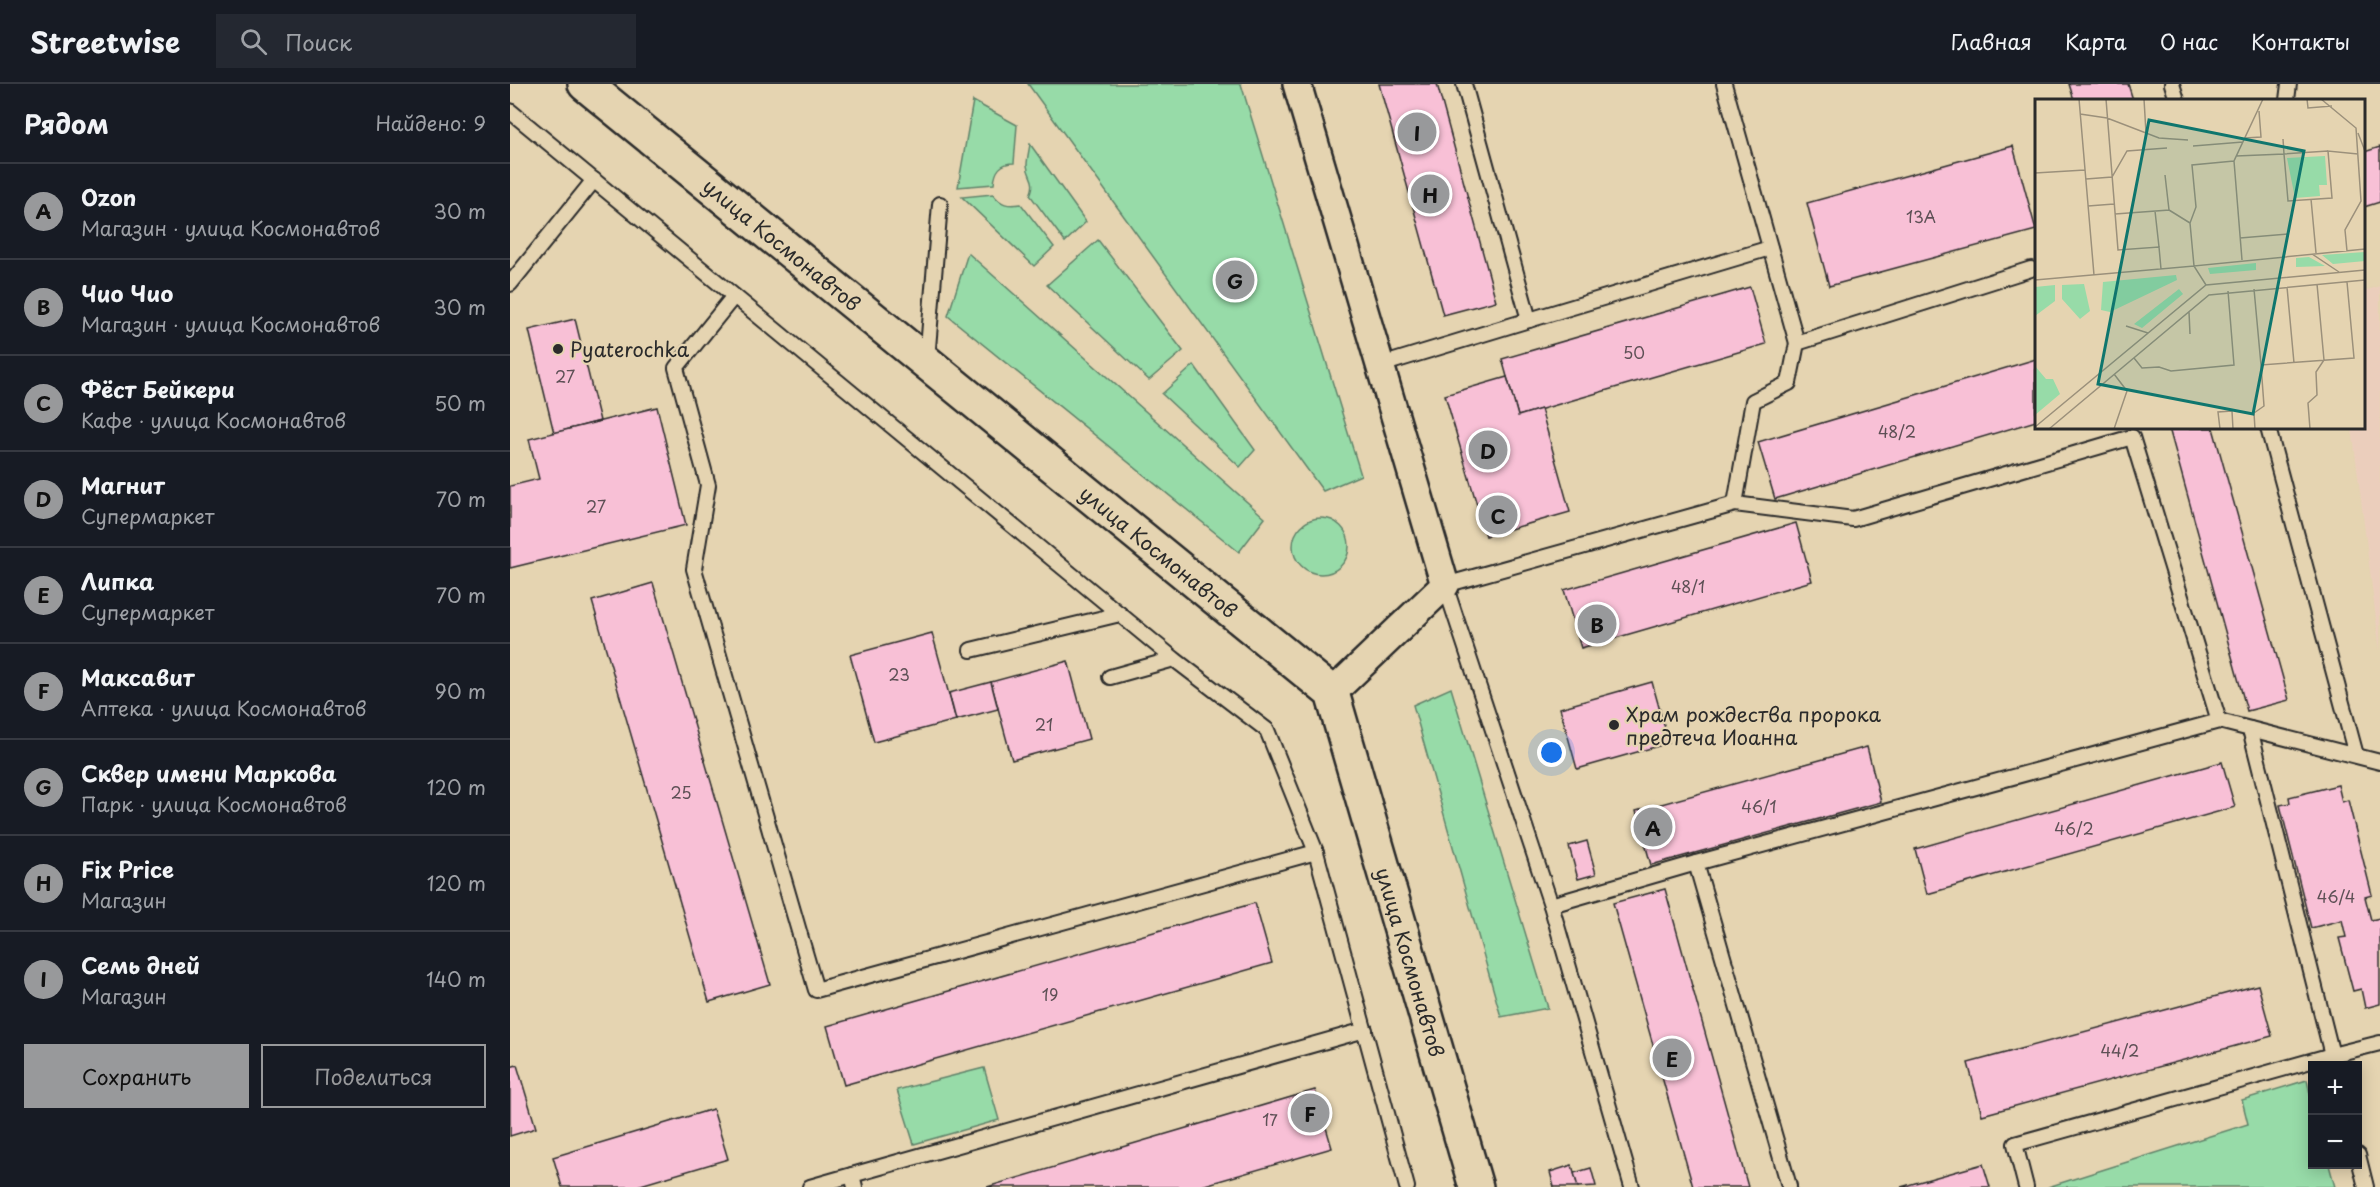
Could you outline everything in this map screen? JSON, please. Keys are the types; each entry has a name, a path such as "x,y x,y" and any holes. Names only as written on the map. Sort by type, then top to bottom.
{"main road":[{"name":"улица Космонавтов","path":"585,84 1332,693 1476,1187"}],"street":[{"path":"1297,84 1445,585 1332,693"}],"lane":[{"path":"1464,84 1529,320"},
{"path":"1724,84 1797,343 1789,383 1753,401 1735,504"},
{"path":"2172,84 2177,99"},
{"path":"2287,99 2289,84"},
{"path":"510,111 1174,659 1267,730 1316,852 1407,1187"},
{"path":"510,284 594,180"},
{"path":"927,362 940,204"},
{"path":"1381,365 1770,248"},
{"path":"1797,343 2031,269"},
{"path":"734,296 676,368 708,485 694,569 816,990 1316,852"},
{"path":"2268,429 2356,756"},
{"path":"1632,1187 1551,905 1445,585 1735,504 1853,519 2132,437 2219,721"},
{"path":"970,650 1120,614"},
{"path":"1110,677 1174,659"},
{"path":"1551,905 1696,863 2219,721 2380,762"},
{"path":"2250,729 2333,1060"},
{"path":"1696,863 1789,1186"},
{"path":"810,1187 854,1181 1365,1030"},
{"path":"2026,1187 2015,1144 2333,1060 2380,1043"},
{"path":"2362,1169 2366,1187"}],"shaded area":[{"path":"2380,286 2380,651 2352,429 2365,429 2365,291"}],"green space":[{"path":"1028,84 1241,84 1361,475 1323,491"},
{"path":"973,101 1017,125 1014,163 1005,164 999,169 994,184 958,187"},
{"path":"1030,144 1086,222 1065,242 1030,195 1032,182 1027,165"},
{"path":"993,194 1005,204 1021,204 1054,247 1034,266 962,197"},
{"path":"1098,240 1183,351 1149,380 1047,285"},
{"path":"968,253 1265,518 1239,552 948,316"},
{"path":"1194,365 1255,450 1240,467 1162,394"},
{"path":"1321,518 1336,523 1344,531 1349,546 1344,561 1336,569 1321,574 1306,569 1298,561 1293,546 1298,531 1306,523"},
{"path":"1451,688 1548,1008 1501,1017 1413,705"},
{"path":"984,1068 999,1120 914,1144 897,1090"},
{"path":"2307,1080 2308,1169 2330,1169 2335,1187 2048,1187 2248,1124 2242,1100"}],"building":[{"path":"1379,84 1437,84 1496,301 1443,315"},
{"path":"2069,84 2128,84 2133,99 2074,99"},
{"path":"2013,146 2035,230 1829,286 1807,203"},
{"path":"2380,147 2380,202 2365,207 2365,152"},
{"path":"1750,287 1766,344 1518,416 1502,359"},
{"path":"575,319 600,421 554,433 529,330"},
{"path":"2035,359 2035,421 1775,499 1758,442"},
{"path":"1507,377 1518,416 1541,409 1570,512 1486,536 1445,395"},
{"path":"657,407 686,525 510,568 510,486 539,479 529,439"},
{"path":"2169,429 2213,429 2289,700 2247,711"},
{"path":"1796,523 1812,581 1581,648 1564,590"},
{"path":"653,583 770,984 709,1002 592,601"},
{"path":"932,633 956,720 874,742 850,655"},
{"path":"1068,661 1089,739 1012,760 991,682"},
{"path":"991,682 998,709 956,720 949,693"},
{"name":"Храм рождества пророка предтеча Иоанна","path":"1652,682 1669,743 1577,769 1560,708"},
{"path":"1867,747 1881,802 1651,865 1636,811"},
{"path":"2222,762 2235,807 1927,894 1915,849"},
{"path":"2338,785 2342,802 2348,800 2372,895 2365,897 2371,920 2380,918 2380,1004 2365,1008 2361,989 2353,991 2339,938 2346,937 2342,920 2311,928 2280,805 2290,803 2289,797"},
{"path":"1587,841 1596,874 1578,879 1569,846"},
{"path":"1665,889 1748,1187 1693,1187 1613,903"},
{"path":"1255,903 1272,963 844,1085 827,1026"},
{"path":"2258,985 2272,1036 1982,1115 1968,1063"},
{"path":"517,1065 536,1128 510,1136 510,1067"},
{"path":"1315,1090 1332,1148 1198,1187 987,1187"},
{"path":"713,1109 728,1159 634,1187 562,1187 553,1157"},
{"path":"1983,1164 1990,1187 1901,1187"},
{"path":"1572,1165 1578,1187 1554,1187 1550,1172"},
{"path":"1591,1168 1596,1186 1578,1187 1574,1173"}],"place":[{"name":"Семь дней","path":"1417,132"},
{"name":"Fix Price","path":"1430,194"},
{"name":"Сквер имени Маркова","path":"1235,280"},
{"name":"Pyaterochka","path":"558,349"},
{"name":"Магнит","path":"1488,450"},
{"name":"Фёст Бейкери","path":"1498,515"},
{"name":"Чио Чио","path":"1597,624"},
{"name":"Храм рождества пророка предтеча Иоанна","path":"1614,725"},
{"name":"Ozon","path":"1653,827"},
{"name":"Липка","path":"1672,1058"},
{"name":"Максавит","path":"1310,1113"}]}
